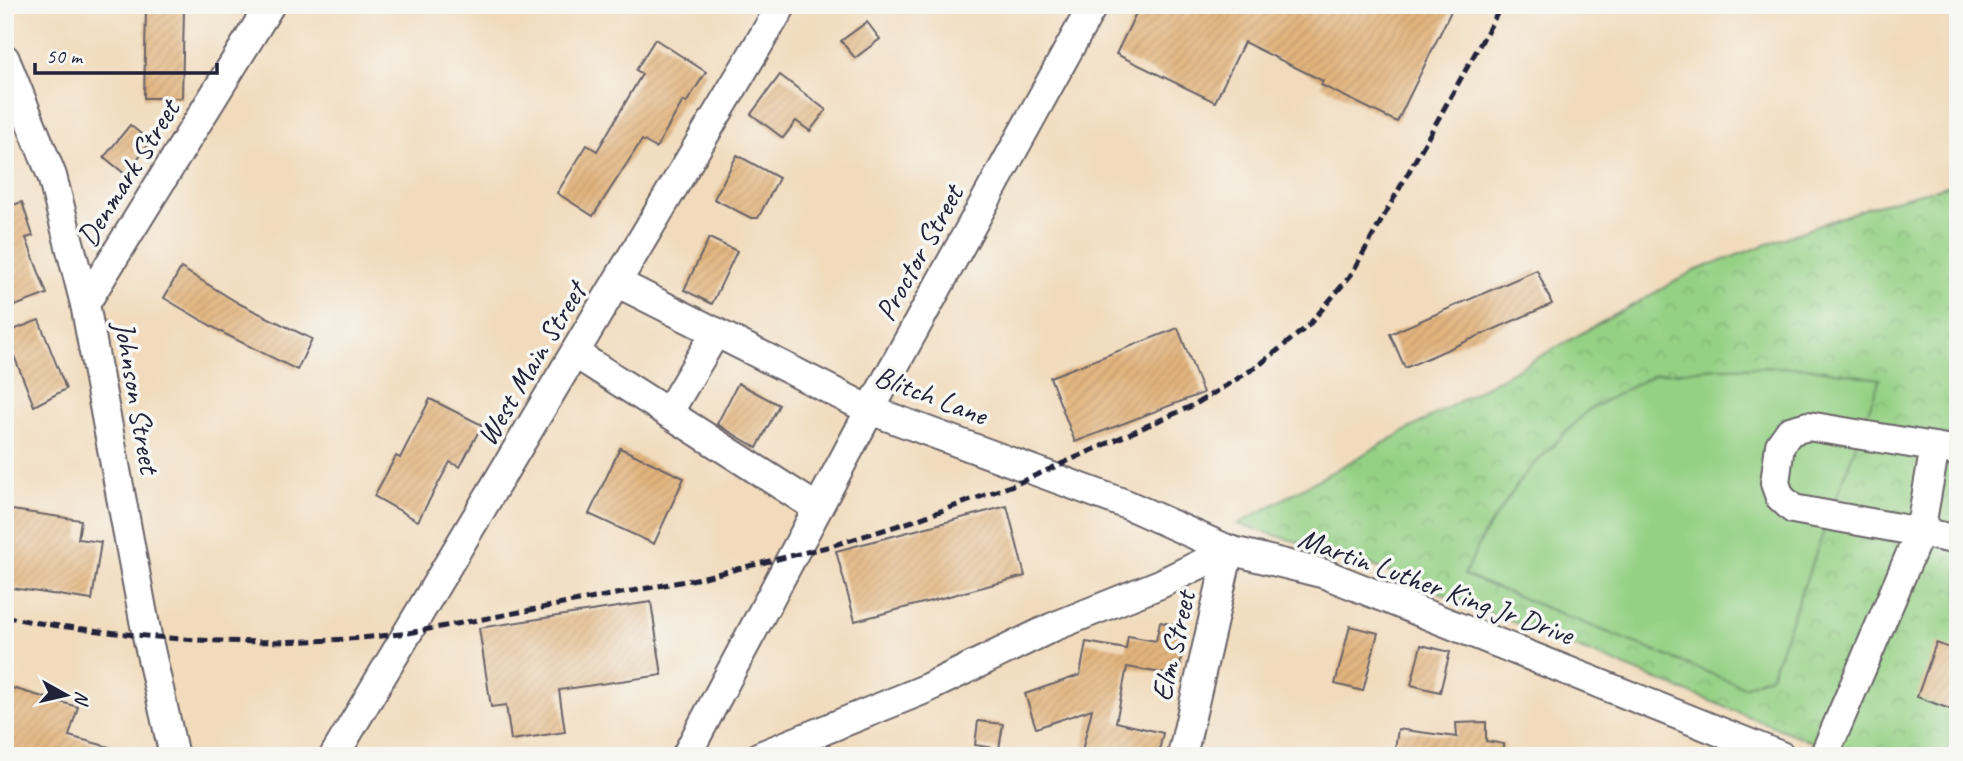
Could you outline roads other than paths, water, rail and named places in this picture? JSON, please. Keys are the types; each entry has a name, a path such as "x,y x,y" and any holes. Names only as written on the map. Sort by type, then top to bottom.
{"street":[{"name":"Denmark Street","path":"85,304 270,5"},
{"name":"West Main Street","path":"334,756 782,5"},
{"name":"Proctor Street","path":"686,756 870,410 1093,5"},
{"name":"Johnson Street","path":"5,60 52,176 85,304 147,636 174,756"},
{"name":"Blitch Lane","path":"618,283 870,410 1128,505 1229,550"},
{"path":"668,413 716,332"},
{"path":"576,354 817,508"},
{"path":"1824,756 1920,532 1946,449 1808,426 1790,431 1780,445 1774,483 1780,498 1793,509 1920,532 1958,540"},
{"path":"760,756 923,690 1053,627 1160,584 1229,550"},
{"name":"Elm Street","path":"1182,756 1229,550"},
{"name":"Martin Luther King Jr Drive","path":"1229,550 1325,574 1782,756"}],"railway":[{"path":"5,616 100,631 216,641 292,642 408,633 696,579 831,546 913,521 1016,484 1194,405 1258,366 1308,326 1351,275 1502,5"}]}
